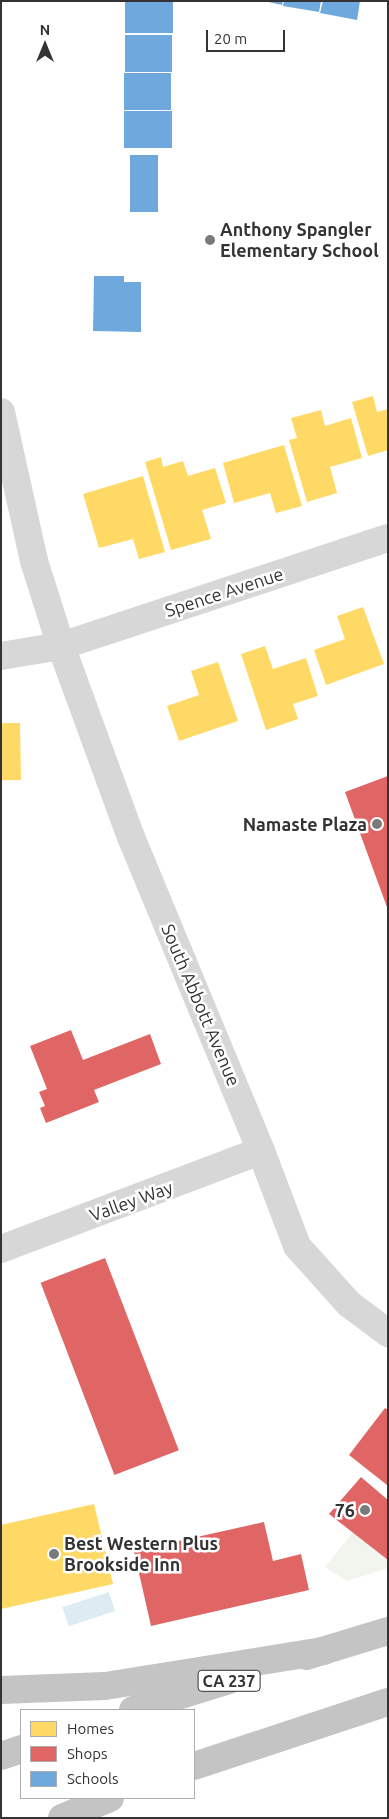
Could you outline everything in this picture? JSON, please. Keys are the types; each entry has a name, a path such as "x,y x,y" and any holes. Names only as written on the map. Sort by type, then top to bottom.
{"highway":[{"name":"CA 237","path":"136,1709 388,1632"},
{"path":"1,1690 105,1686 324,1651"},
{"path":"195,1766 388,1702"},
{"path":"1,1756 20,1749"},
{"path":"62,1818 108,1799"}],"street":[{"name":"South Abbott Avenue","path":"1,412 34,561 61,646 131,836 261,1151 297,1246 350,1304 388,1334"},
{"name":"Spence Avenue","path":"1,656 61,646 388,538"},
{"name":"Valley Way","path":"1,1249 261,1151"}],"shaded area":[{"path":"353,1532 388,1560 388,1568 347,1581 325,1567"},
{"path":"109,1592 115,1611 69,1626 62,1607"}],"building: Homes":[{"path":"373,396 377,412 388,409 388,450 368,456 352,402"},
{"path":"321,410 325,426 351,418 362,458 330,467 337,493 307,502 289,440 297,438 291,418"},
{"path":"284,445 302,506 276,513 270,493 234,503 223,463"},
{"path":"161,457 163,467 183,461 188,476 215,468 226,503 202,510 211,539 171,550 145,462"},
{"path":"143,476 165,552 139,559 133,539 99,548 83,494"},
{"path":"363,607 384,664 326,685 314,650 345,639 337,616"},
{"path":"265,646 273,669 306,658 318,696 293,704 298,719 266,730 241,654"},
{"path":"218,662 238,721 179,741 167,706 199,695 191,671"},
{"path":"1,723 20,723 21,780 2,780"},
{"name":"Best Western Plus Brookside Inn","path":"94,1504 113,1584 1,1609 1,1525"}],"building: Shops":[{"path":"388,776 388,910 345,792"},
{"path":"71,1030 83,1060 150,1034 161,1064 94,1090 99,1102 46,1123 40,1108 45,1106 39,1092 47,1089 30,1046"},
{"path":"105,1258 179,1450 114,1475 41,1283"},
{"path":"385,1408 388,1410 387,1485 349,1455"},
{"path":"361,1477 388,1500 388,1560 329,1514"},
{"path":"264,1522 273,1561 301,1554 309,1590 151,1626 134,1551"}],"building: Schools":[{"path":"125,1 173,1 173,33 125,33"},
{"path":"264,1 283,1 282,5"},
{"path":"284,1 321,1 319,12 283,6"},
{"path":"323,1 360,1 357,20 320,13"},
{"path":"125,35 172,35 172,72 125,72"},
{"path":"124,73 171,73 171,110 124,110"},
{"path":"124,111 172,111 172,148 124,148"},
{"path":"130,155 158,155 158,212 130,212"},
{"path":"94,276 124,276 124,282 141,282 141,332 93,331"}],"place":[{"name":"Anthony Spangler Elementary School","path":"210,240"},
{"name":"Namaste Plaza","path":"377,824"},
{"name":"76","path":"365,1510"},
{"name":"Best Western Plus Brookside Inn","path":"54,1554"}]}
